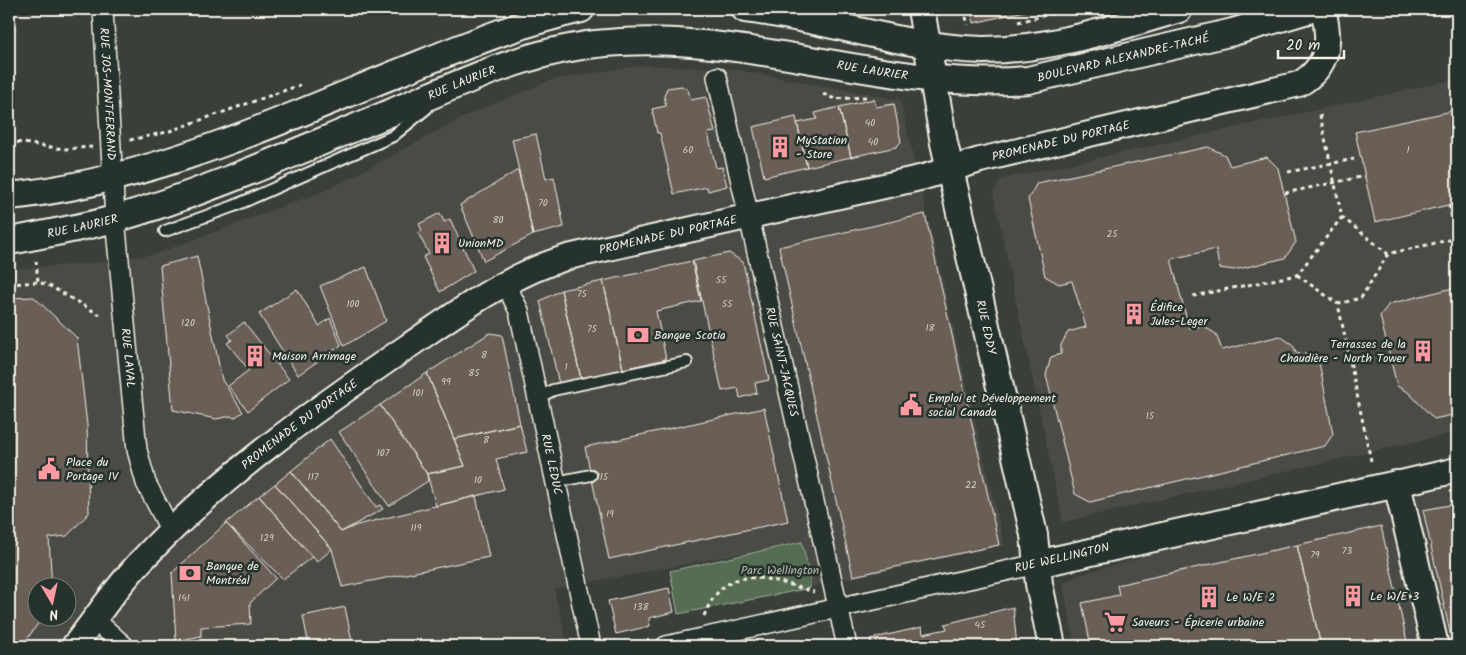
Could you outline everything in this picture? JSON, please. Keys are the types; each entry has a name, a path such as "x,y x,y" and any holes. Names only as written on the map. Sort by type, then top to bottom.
{"main road":[{"path":"9,196 50,192 113,179 298,114 509,28 581,9"},
{"path":"748,9 929,45 982,50 1013,49 1083,37 1179,9"},
{"name":"RUE EDDY","path":"921,9 950,168 1034,535 1037,564 1052,646"},
{"name":"BOULEVARD ALEXANDRE-TACHÉ","path":"933,79 1004,82 1028,80 1233,32 1310,9"},
{"name":"RUE LAURIER","path":"9,241 116,218 230,179 499,68 539,56 594,44 635,41 719,44 933,79"},
{"path":"9,180 50,192"},
{"path":"1396,484 1435,646"},
{"name":"RUE WELLINGTON","path":"1037,564 1396,484"}],"street":[{"name":"RUE JOS-MONTFERRAND","path":"102,9 113,179"},
{"name":"PROMENADE DU PORTAGE","path":"74,646 134,569 171,531 256,454 460,311 505,283 532,269 568,257 924,177 950,168 1299,84 1312,76 1324,57 1327,26 1323,9"},
{"name":"RUE SAINT-JACQUES","path":"717,78 847,646"},
{"name":"RUE LAVAL","path":"113,179 137,450 146,484 171,531"},
{"name":"RUE LEDUC","path":"505,283 519,311 591,646"},
{"name":"RUE WELLINGTON","path":"1396,484 1457,470"},
{"name":"RUE WELLINGTON","path":"666,646 1037,564"},
{"path":"95,620 124,646"}],"lane":[{"path":"165,230 266,193 393,136 450,89"},
{"path":"538,398 554,390 687,362"},
{"path":"556,482 591,475"}],"path":[{"path":"964,9 969,28"},
{"path":"1016,22 1071,9"},
{"path":"823,94 835,99 866,97 868,90"},
{"path":"1320,115 1342,217 1388,254"},
{"path":"9,141 64,149 87,148"},
{"path":"1288,172 1354,159"},
{"path":"1285,193 1365,176"},
{"path":"1338,304 1361,298 1388,254 1457,239 1449,205"},
{"path":"1193,296 1297,275 1342,217"},
{"path":"36,260 38,282"},
{"path":"1297,275 1338,304 1371,461"},
{"path":"9,284 38,282 48,285 100,315"},
{"path":"697,640 711,600 722,587 733,581 745,577 762,578 815,592"}],"shaded area":[{"path":"969,9 1042,9 974,24"},
{"path":"643,65 732,69 900,100 1004,545 812,587 802,542 554,589 567,644 556,646 9,646 9,269 88,264 156,254 327,190 472,113 552,80"},
{"path":"1457,79 1457,432 1063,522 993,192 1002,179"},
{"path":"1457,482 1457,646 1075,646 1063,583 1082,574 1253,527"}],"green space":[{"name":"Parc Wellington","path":"802,542 810,578 810,588 678,614 670,571"}],"building":[{"path":"970,9 1033,9 974,23"},
{"path":"682,86 688,90 691,100 706,97 715,132 708,133 716,168 722,167 727,186 708,191 707,187 674,194 660,133 657,133 652,109 666,106 664,96 667,88"},
{"path":"874,99 876,107 894,104 901,142 896,147 851,157 839,107"},
{"path":"839,107 851,157 807,167 797,123 817,119 815,113"},
{"path":"1457,110 1457,203 1375,222 1355,132"},
{"name":"MyStation - Store","path":"796,117 807,167 764,177 753,127"},
{"path":"536,134 546,179 554,177 564,227 533,235 512,139"},
{"name":"Édifice Jules-Leger","path":"1208,147 1225,155 1230,166 1267,157 1278,168 1296,242 1285,258 1234,270 1219,268 1216,249 1171,259 1189,328 1203,326 1216,334 1222,350 1280,336 1293,345 1297,354 1306,353 1319,362 1333,434 1325,446 1090,502 1075,494 1046,375 1051,357 1061,354 1061,345 1068,332 1086,327 1072,281 1059,284 1045,276 1028,199 1037,183"},
{"path":"518,170 533,235 484,261 460,205"},
{"name":"UnionMD","path":"440,213 444,222 450,219 474,271 440,292 423,257 429,254 418,233 422,231 419,224"},
{"path":"925,214 999,545 853,576 779,247"},
{"path":"729,253 743,262 769,380 755,383 757,393 740,398 738,388 722,391 693,261"},
{"path":"197,256 222,380 243,412 234,418 231,416 216,419 173,410 160,266"},
{"name":"Banque Scotia","path":"692,261 701,301 656,311 666,359 623,369 603,281"},
{"path":"366,267 386,321 344,346 320,286"},
{"path":"603,281 623,369 581,379 561,290"},
{"name":"Terrasses de la Chaudière - North Tower","path":"1457,287 1457,414 1434,419 1409,393 1397,386 1380,316 1389,304"},
{"path":"297,289 319,326 330,318 341,345 298,375 259,314"},
{"path":"561,290 581,379 559,384 540,301"},
{"name":"Place du Portage IV","path":"34,297 77,338 87,425 89,513 67,536 49,538 51,578 28,578 28,628 35,628 22,646 9,646 9,298"},
{"name":"Maison Arrimage","path":"244,322 289,379 248,411 228,386 249,370 227,343 232,340 228,335"},
{"path":"490,333 502,335 520,424 454,439 427,373"},
{"path":"427,373 465,466 427,474 380,405"},
{"path":"380,405 427,474 428,481 389,506 339,432"},
{"path":"764,408 788,521 609,559 585,447"},
{"path":"520,424 527,452 496,459 504,489 436,506 427,474 465,466 454,439"},
{"path":"330,439 376,507 380,505 383,509 341,532 291,471"},
{"path":"291,471 341,532 357,525 476,496 489,557 342,587 332,549 275,484"},
{"path":"275,484 332,549 317,562 259,496"},
{"path":"259,496 312,557 283,579 226,523"},
{"path":"1455,504 1457,515 1457,646 1453,646 1423,510"},
{"path":"226,523 276,578 250,603 251,624 201,627 201,636 176,641 172,573"},
{"name":"Le W/E 3","path":"1381,526 1408,646 1321,646 1297,545"},
{"name":"Le W/E 2","path":"1297,545 1321,646 1091,646 1082,603 1119,595 1117,585"},
{"path":"669,588 674,612 649,618 650,626 616,634 608,601"},
{"path":"345,607 353,646 309,646 303,616"},
{"path":"1013,607 1017,646 872,646 870,639 922,627 923,634 947,629 945,624"}],"place":[{"name":"MyStation - Store","path":"780,147"},
{"name":"UnionMD","path":"442,243"},
{"name":"Édifice Jules-Leger","path":"1134,314"},
{"name":"Banque Scotia","path":"638,335"},
{"name":"Terrasses de la Chaudière - North Tower","path":"1423,351"},
{"name":"Maison Arrimage","path":"255,356"},
{"name":"Emploi et Développement social Canada","path":"911,405"},
{"name":"Place du Portage IV","path":"49,469"},
{"name":"Banque de Montréal","path":"190,573"},
{"name":"Le W/E 3","path":"1353,596"},
{"name":"Le W/E 2","path":"1209,597"},
{"name":"Saveurs - Épicerie urbaine","path":"1115,622"}]}
